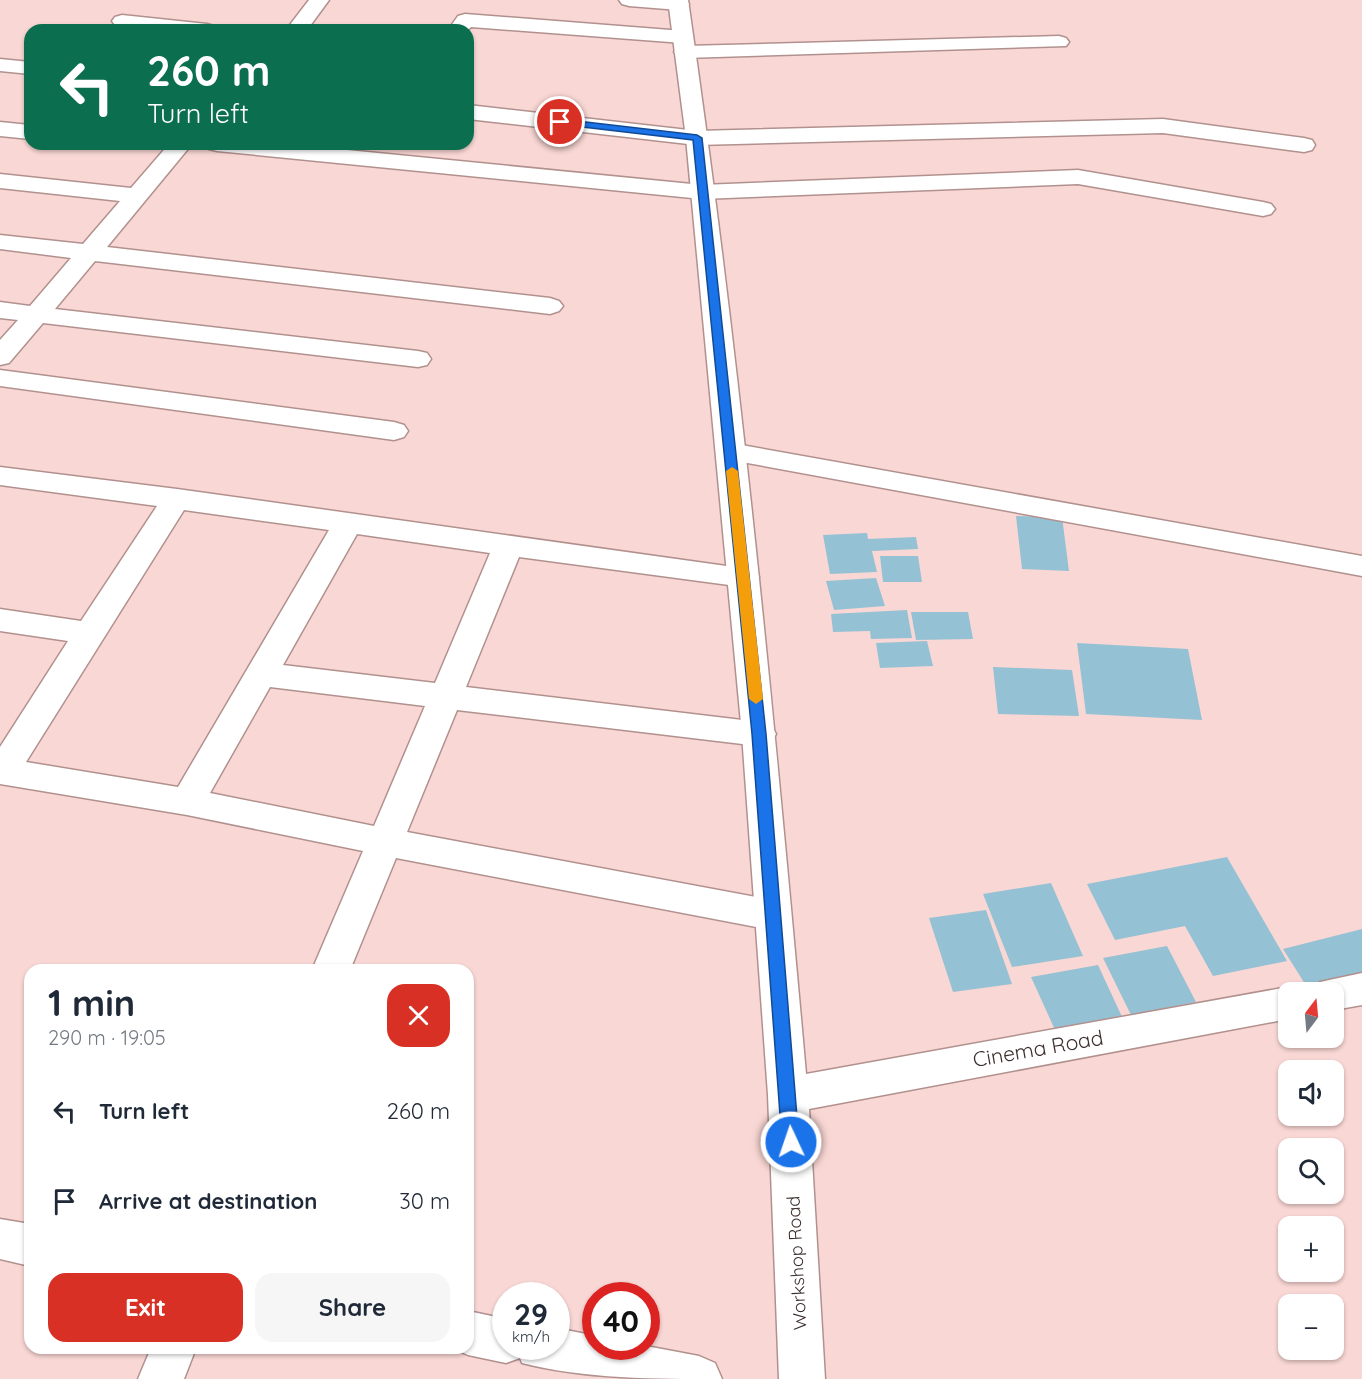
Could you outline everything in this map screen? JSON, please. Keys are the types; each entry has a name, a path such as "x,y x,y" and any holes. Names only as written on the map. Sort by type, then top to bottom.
{"street":[{"path":"120,24 143,0"},
{"path":"301,24 320,0"},
{"path":"629,0 678,2"},
{"name":"Workshop Road","path":"678,2 697,138 759,734 788,1095 802,1379"},
{"path":"462,24 465,20 684,44 1059,42"},
{"path":"0,65 24,67"},
{"path":"474,113 697,138 1163,126 1304,145"},
{"path":"0,129 24,131"},
{"path":"0,357 176,150"},
{"path":"278,150 702,192 1078,177 1263,209"},
{"path":"0,181 137,196"},
{"path":"0,242 550,306"},
{"path":"0,310 418,359"},
{"path":"0,378 394,431"},
{"path":"730,452 1362,566"},
{"path":"0,476 177,498 508,547 744,577"},
{"path":"177,498 2,771 187,801 385,842 772,915"},
{"path":"187,801 348,523"},
{"path":"334,964 508,547"},
{"path":"0,620 89,633"},
{"path":"261,674 759,734"},
{"path":"1344,992 1362,989"},
{"name":"Cinema Road","path":"788,1095 1278,1005"},
{"path":"0,1239 24,1244"},
{"path":"474,1334 492,1338"},
{"path":"570,1353 699,1379"},
{"path":"161,1379 171,1354"}],"building":[{"path":"1016,516 1062,517 1069,571 1022,569"},
{"path":"867,533 868,539 916,537 918,549 872,551 877,572 830,574 823,535"},
{"path":"880,556 918,556 922,582 883,582"},
{"path":"876,578 885,606 834,610 826,581"},
{"path":"907,610 912,638 871,639 870,631 833,632 831,614"},
{"path":"911,612 968,612 973,639 916,640"},
{"path":"927,641 933,666 880,668 876,643"},
{"path":"1077,643 1188,649 1202,720 1086,714"},
{"path":"993,667 1072,670 1079,716 998,714"},
{"path":"1227,857 1287,961 1213,976 1185,926 1115,940 1087,884"},
{"path":"1051,883 1083,956 1012,967 983,894"},
{"path":"986,910 1012,984 953,992 929,918"},
{"path":"1362,929 1362,973 1327,982 1304,982 1283,949"},
{"path":"1167,946 1196,1002 1131,1015 1103,958"},
{"path":"1098,965 1123,1019 1056,1032 1031,977"}],"slow traffic":[{"path":"732,471 756,699"}],"route":[{"path":"560,122 697,138 759,734 791,1142"}]}
